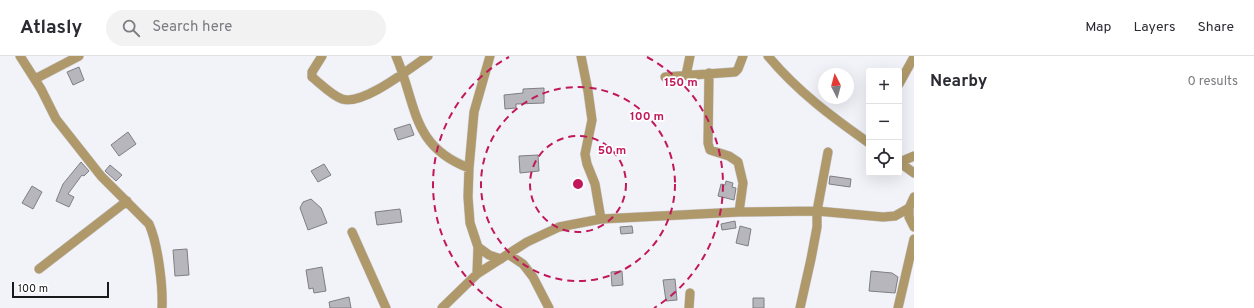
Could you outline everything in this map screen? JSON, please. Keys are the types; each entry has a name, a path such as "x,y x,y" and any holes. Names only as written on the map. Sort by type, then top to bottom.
{"street":[{"path":"20,56 35,79 56,119 101,176 149,224 153,234 162,293 162,308"},
{"path":"35,79 79,56"},
{"path":"322,56 312,72 312,77 343,100 368,96 428,56"},
{"path":"396,56 403,72 421,130 440,153 455,163 469,168"},
{"path":"477,274 478,247 470,223 468,197 469,168 474,112 490,56"},
{"path":"581,56 592,120 585,154 599,200 601,219"},
{"path":"686,75 690,56"},
{"path":"665,77 735,72 738,69 743,56"},
{"path":"768,56 807,96 831,116 866,141"},
{"path":"902,79 914,57"},
{"path":"709,73 708,143 710,150 729,156 738,162 743,183 739,212"},
{"path":"800,308 817,227 817,211 828,152"},
{"path":"902,161 914,156"},
{"path":"902,164 914,173"},
{"path":"442,308 477,274 527,242 559,227 601,219 739,212 817,211 883,217 895,216 908,208 914,197"},
{"path":"39,269 127,201"},
{"path":"908,208 909,217 914,227"},
{"path":"352,232 386,308"},
{"path":"898,308 914,240"},
{"path":"478,247 489,255 504,257 523,264 533,277 548,308"},
{"path":"689,308 690,293"}],"building":[{"path":"79,67 84,80 73,85 67,72"},
{"path":"544,88 544,103 516,104 516,108 505,109 504,95 523,93 523,89"},
{"path":"410,124 414,135 398,140 394,129"},
{"path":"128,132 136,144 119,156 111,145"},
{"path":"538,155 539,171 520,173 519,156"},
{"path":"81,162 89,171 84,176 82,175 68,194 74,197 69,207 56,201 63,184"},
{"path":"324,164 331,175 318,182 311,171"},
{"path":"110,165 122,175 116,181 105,171"},
{"path":"830,176 851,179 850,187 829,184"},
{"path":"726,181 733,183 732,187 736,188 734,200 718,196 721,184 725,185"},
{"path":"32,186 42,192 33,209 22,203"},
{"path":"311,199 321,208 327,223 308,230 300,208 303,202"},
{"path":"400,209 402,222 377,225 375,212"},
{"path":"735,221 736,228 722,230 721,224"},
{"path":"632,226 633,233 621,234 620,227"},
{"path":"740,226 751,229 748,246 736,243"},
{"path":"187,249 189,275 175,276 173,250"},
{"path":"322,267 326,291 314,293 313,288 309,289 306,270"},
{"path":"622,271 623,285 612,286 611,272"},
{"path":"871,271 892,273 898,277 895,293 869,291"},
{"path":"675,279 677,300 666,301 663,280"},
{"path":"349,297 351,308 330,308 329,302"},
{"path":"753,298 764,298 764,308 753,308"}]}
